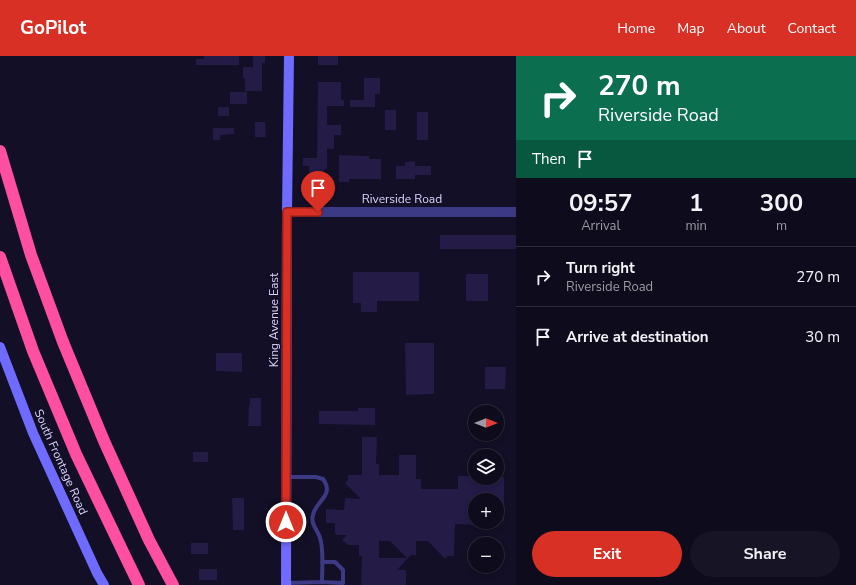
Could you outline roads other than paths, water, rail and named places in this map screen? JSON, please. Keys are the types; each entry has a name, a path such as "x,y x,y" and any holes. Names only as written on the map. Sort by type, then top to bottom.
{"highway":[{"path":"0,151 32,255 62,342 104,441 149,540 172,585"},
{"path":"0,257 33,351 76,454 139,585"}],"main road":[{"name":"King Avenue East","path":"286,584 289,56"},
{"name":"South Frontage Road","path":"0,347 33,433 97,573 104,585"}],"street":[{"name":"Riverside Road","path":"287,212 516,212"}],"lane":[{"path":"286,477 316,477 323,479 326,484 326,496 312,515 312,522 321,539 322,582"},
{"path":"286,584 343,582 343,570 335,562 322,562"}]}
